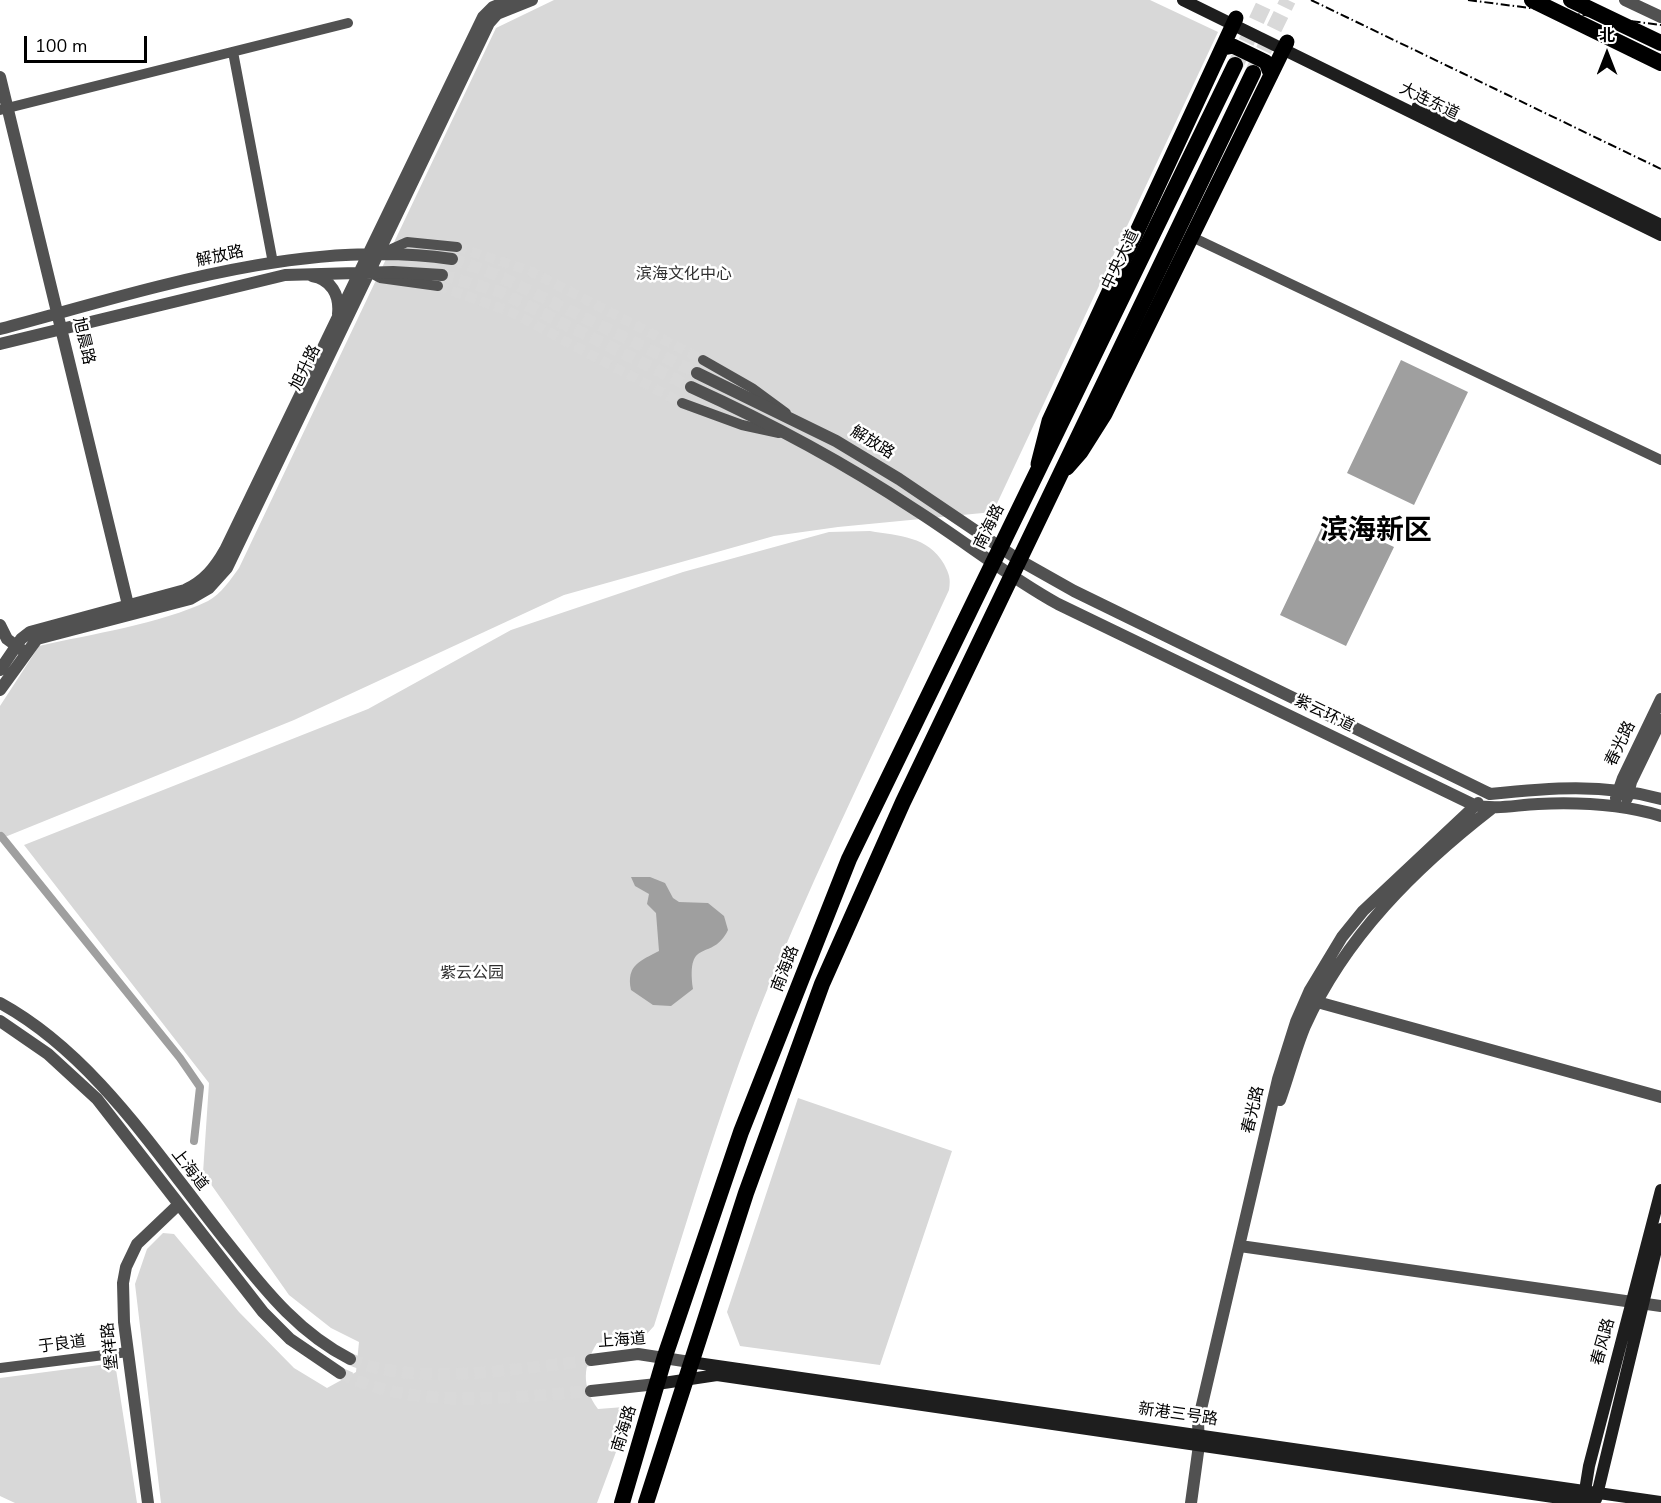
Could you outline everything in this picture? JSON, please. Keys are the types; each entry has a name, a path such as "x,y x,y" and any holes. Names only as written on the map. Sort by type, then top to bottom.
{"highway":[{"path":"1532,0 1661,63"},
{"path":"1571,0 1661,43"},
{"name":"中央大道","path":"1037,470 1235,65"},
{"path":"646,1503 684,1379 750,1181 822,984 873,865 1056,479 1253,73"},
{"name":"南海路","path":"622,1503 665,1356 741,1132 849,859 1037,470"}],"main road":[{"name":"大连东道","path":"1183,0 1285,45 1661,225"},
{"name":"大连东道","path":"1198,0 1234,21"},
{"path":"1037,470 1041,446 1049,421 1234,21"},
{"name":"大连东道","path":"1285,45 1661,235"},
{"path":"1056,479 1081,452 1105,414 1285,45"},
{"path":"1222,48 1233,46 1266,62 1271,75"},
{"name":"春风路","path":"1590,1498 1603,1468 1661,1190"},
{"name":"春风路","path":"1590,1498 1589,1466 1661,1229"},
{"name":"新港三号路","path":"690,1362 1590,1498 1619,1496 1661,1502"},
{"name":"新港三号路","path":"657,1384 717,1375 1202,1440"},
{"path":"1556,1492 1580,1483 1589,1466"}],"street":[{"name":"旭升路","path":"129,610 190,599 209,588 227,568 483,17 493,7 511,0"},
{"name":"旭升路","path":"373,255 489,23 497,14 532,0"},
{"path":"1625,0 1661,16"},
{"path":"4,109 348,23"},
{"path":"1628,47 1661,70"},
{"path":"233,52 273,263"},
{"name":"旭晨路","path":"0,77 4,109 63,328 129,610"},
{"path":"1192,237 1661,460"},
{"path":"373,255 407,242 457,247"},
{"name":"解放路","path":"0,329 212,275 273,263 373,255 453,259"},
{"name":"旭升路","path":"18,654 40,638 129,610 192,586 207,576 216,564 337,320 365,272"},
{"name":"解放路","path":"0,344 236,286 302,275 365,272 440,281"},
{"path":"302,275 319,278 331,286 338,301 337,320"},
{"path":"703,360 752,388 794,418"},
{"name":"解放路","path":"698,373 794,418 899,478 1019,560"},
{"name":"解放路","path":"691,387 788,435 913,507 992,565"},
{"path":"682,403 742,425 788,435"},
{"name":"紫云环道","path":"1019,560 1192,650 1490,794"},
{"name":"紫云环道","path":"992,565 1079,615 1474,805 1491,809 1538,804 1620,806 1661,816"},
{"path":"0,625 3,634 18,654"},
{"path":"0,647 18,654"},
{"path":"0,670 18,654"},
{"path":"0,690 18,654"},
{"name":"春光路","path":"1620,806 1623,791 1661,699"},
{"name":"春光路","path":"1623,791 1661,720"},
{"path":"1490,794 1555,788 1623,791 1661,799"},
{"name":"春光路","path":"1314,996 1337,944 1363,911 1474,805 1490,794"},
{"name":"春光路","path":"1191,1503 1202,1440 1278,1079 1296,1022 1375,915 1464,830 1491,809"},
{"path":"1314,996 1661,1089"},
{"path":"1314,996 1661,1097"},
{"name":"上海道","path":"0,1003 38,1028 82,1065 114,1100 187,1194 276,1302 317,1341 350,1359"},
{"name":"上海道","path":"0,1021 48,1054 97,1099 178,1205 274,1324 306,1351 340,1373"},
{"name":"堡祥路","path":"148,1503 128,1352 123,1283 126,1267 146,1233 178,1205"},
{"path":"1243,1246 1661,1306"},
{"name":"于良道","path":"0,1368 128,1352"},
{"name":"上海道","path":"591,1360 638,1354 665,1356 690,1362"},
{"path":"591,1391 657,1384"},
{"name":"春光路","path":"1197,1503 1202,1440"}],"green space":[{"name":"滨海文化中心","path":"554,0 1150,0 1218,32 993,512 838,527 774,536 564,595 294,720 0,839 0,706 39,646 169,616 208,601 229,581 239,568 496,28"},
{"name":"紫云公园","path":"870,531 902,536 930,548 944,564 950,579 949,590 837,831 772,978 724,1107 654,1326 645,1336 597,1343 592,1351 586,1376 589,1392 598,1409 624,1407 629,1410 629,1417 597,1503 161,1503 135,1284 147,1249 163,1233 174,1234 239,1312 294,1368 327,1388 356,1372 359,1342 331,1328 289,1295 203,1173 209,1083 24,845 368,709 511,630 683,572 829,532"},
{"path":"798,1098 952,1151 880,1365 740,1346 727,1312"},
{"path":"115,1363 137,1503 15,1503 0,1496 0,1378"}],"shaded area":[{"path":"1401,360 1468,392 1414,505 1347,473"},
{"path":"1327,516 1394,547 1346,646 1280,615"},
{"path":"631,877 650,877 665,883 673,898 679,902 708,903 724,916 728,930 715,946 697,955 693,962 693,989 671,1006 653,1005 631,990 633,969 640,961 659,951 656,913 647,904 649,894 635,886"}],"waterway":[{"path":"1,836 180,1058 200,1087 194,1141"}],"tunnel":[{"path":"1236,64 1266,0"},
{"path":"1253,72 1288,0"},
{"path":"457,247 530,271 703,360"},
{"path":"452,259 495,274 697,373"},
{"path":"442,275 500,292 691,387"},
{"path":"438,286 509,311 682,403"},
{"path":"350,1359 376,1368 405,1373 436,1374 501,1371 591,1360"},
{"path":"340,1373 369,1385 399,1393 431,1397 496,1398 591,1391"}],"railway":[{"path":"1311,0 1661,169"},
{"path":"1468,0 1661,25"}],"district":[{"name":"滨海新区","path":"1376,532"}]}
